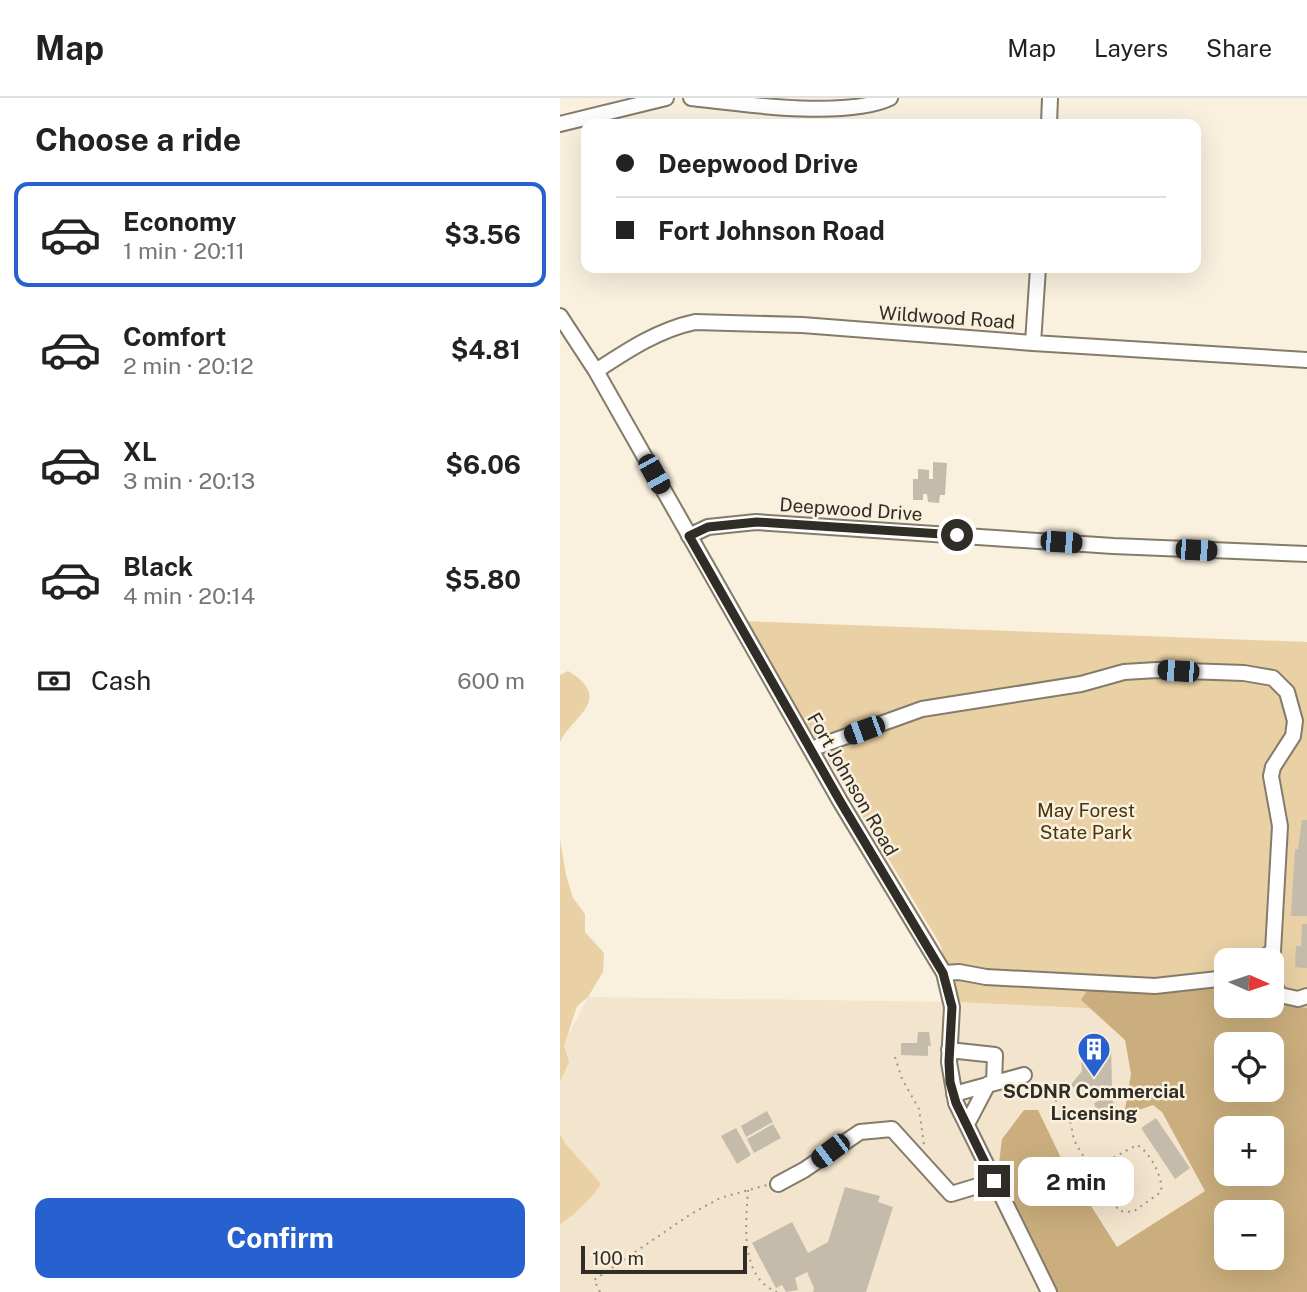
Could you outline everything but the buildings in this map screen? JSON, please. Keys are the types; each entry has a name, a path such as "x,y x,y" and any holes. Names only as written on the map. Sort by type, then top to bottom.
{"street":[{"path":"560,124 666,98"},
{"path":"691,98 761,106 811,108 876,105 890,98"},
{"path":"1049,119 1051,98"},
{"path":"1033,343 1038,273"},
{"name":"Fort Johnson Road","path":"560,316 596,370 811,749 943,973 952,1007 950,1082 967,1124 1049,1292"},
{"name":"Wildwood Road","path":"596,370 648,338 679,325 695,322 802,325 1307,360"},
{"name":"Deepwood Drive","path":"689,536 708,527 757,522 1113,546 1307,554"},
{"path":"811,749 922,709 1081,684 1124,672 1157,670 1244,673 1273,678 1287,692 1295,721 1293,736 1273,767 1271,776 1280,826 1273,948"},
{"path":"943,973 959,971 986,977 1155,986 1214,979"},
{"path":"1284,996 1298,999 1307,996"},
{"path":"949,1050 995,1055 990,1083 967,1124"},
{"path":"954,1094 1024,1075"},
{"path":"778,1184 804,1170 860,1132 892,1129 951,1194 994,1181"}],"path":[{"path":"895,1057 902,1079 919,1109 924,1147 922,1163"},
{"path":"1024,1075 1068,1110 1074,1140 1092,1169 1119,1211 1133,1212 1161,1192 1163,1185 1142,1148 1137,1146 1092,1169"},
{"path":"600,1292 594,1280 691,1214 720,1198 748,1189 778,1184"},
{"path":"748,1189 747,1236 752,1267 767,1288 778,1292"}],"shaded area":[{"path":"1214,985 1214,1018 1284,1018 1284,1005 1307,1008 1307,1292 1056,1292 998,1171 1002,1139 1024,1110 1038,1110 1062,1160 1117,1247 1205,1191 1162,1112 1153,1105 1124,1115 1131,1074 1125,1040 1081,1000 1089,988"},
{"path":"588,997 957,1002 1214,1014 1214,1018 1307,1019 1307,1292 560,1292 560,1050"}],"green space":[{"name":"May Forest State Park","path":"744,621 1307,642 1307,1019 1284,1018 1284,948 1214,948 1214,1014 957,1002 940,944"},
{"path":"568,671 582,681 588,690 589,699 560,742 560,675"},
{"path":"560,839 573,898 585,914 585,932 604,953 603,972 588,997 577,1006 564,1046 569,1062 560,1082"},
{"path":"560,1134 601,1184 572,1216 560,1224"}],"place":[{"name":"SCDNR Commercial Licensing","path":"1094,1079"}],"route":[{"path":"957,535 757,522 708,527 689,536 840,801 943,973 952,1007 949,1028 950,1082 956,1103 994,1181"}]}
